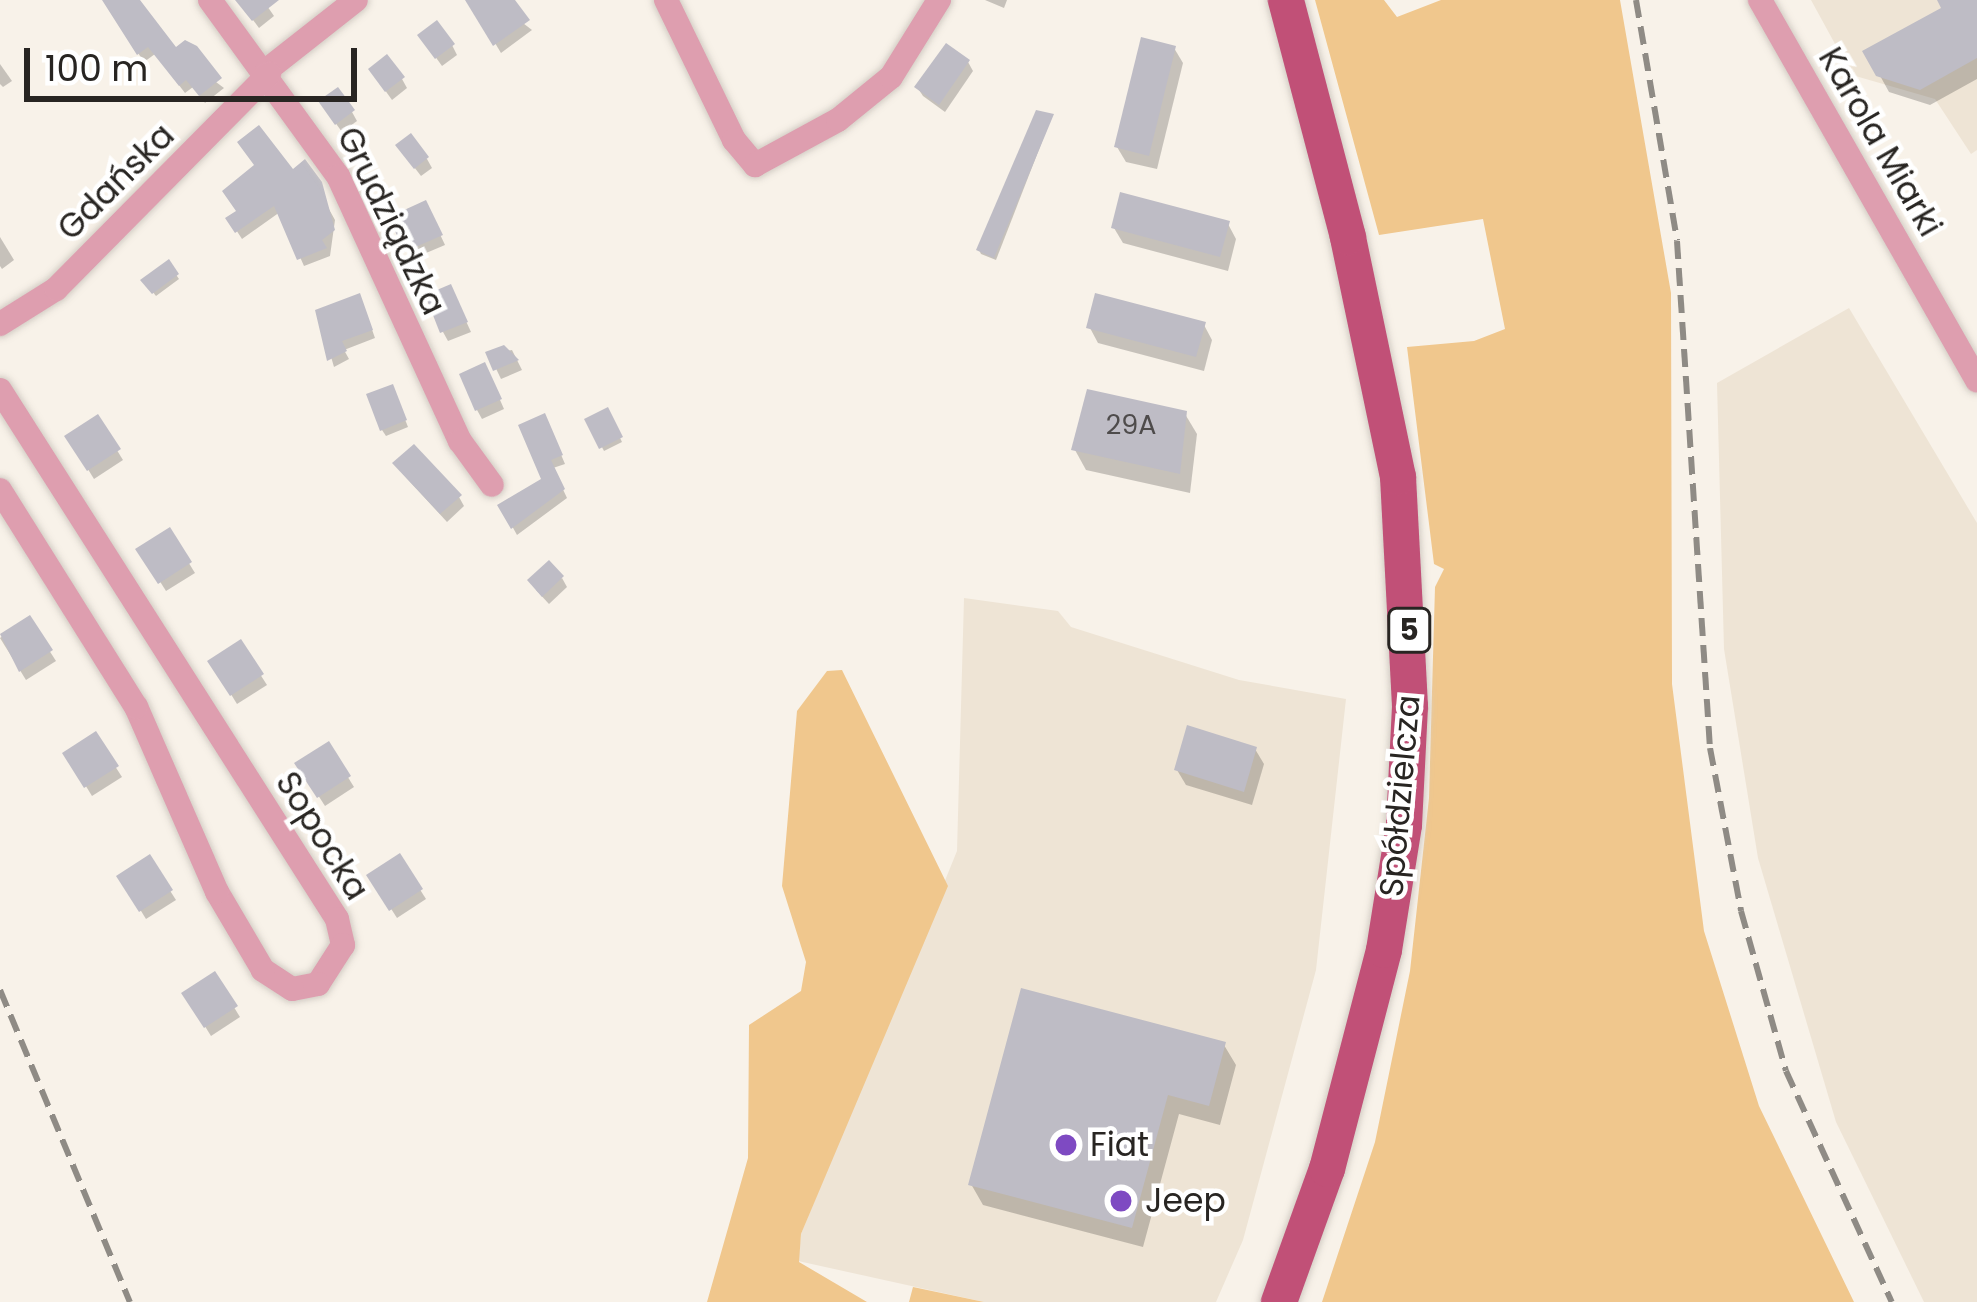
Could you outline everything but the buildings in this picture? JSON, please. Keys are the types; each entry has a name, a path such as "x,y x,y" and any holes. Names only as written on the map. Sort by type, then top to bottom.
{"main road":[{"name":"Spółdzielcza","path":"1279,1302 1327,1169 1376,989 1404,825 1410,706 1398,477 1334,177 1286,0"}],"street":[{"name":"Grudziądzka","path":"210,0 268,72 338,176 460,441 492,485"},
{"name":"Gdańska","path":"0,324 56,289 268,72 356,0"},
{"path":"666,0 734,140 755,165 838,120 891,77 939,0"},
{"name":"Karola Miarki","path":"1760,0 1977,380"},
{"name":"Sopocka","path":"0,390 338,920 343,945 318,984 292,989 263,970 218,892 136,707 0,490"}],"shaded area":[{"path":"1315,0 1384,0 1397,17 1441,0 1620,0 1671,293 1672,684 1704,931 1759,1106 1854,1302 1322,1302 1375,1142 1410,971 1429,798 1435,587 1444,569 1434,564 1407,347 1474,341 1505,329 1483,219 1379,235"},
{"path":"1811,0 1977,0 1977,150 1971,154 1935,99 1852,75"},
{"path":"1849,308 1977,523 1977,1302 1924,1302 1836,1122 1758,858 1724,649 1717,383"},
{"path":"964,598 1058,611 1071,627 1239,680 1346,699 1316,970 1243,1240 1216,1302 984,1302 798,1261 801,1234 957,851"},
{"path":"842,670 948,886 801,1234 799,1262 867,1302 707,1302 748,1158 749,1025 801,991 806,962 782,886 797,711 827,671"},
{"path":"913,1287 984,1302 909,1302"}],"railway":[{"path":"1636,0 1677,241 1710,748 1741,911 1786,1071 1892,1302"},
{"path":"0,990 130,1302"}],"place":[{"name":"Fiat","path":"1066,1145"},
{"name":"Jeep","path":"1121,1201"}]}
